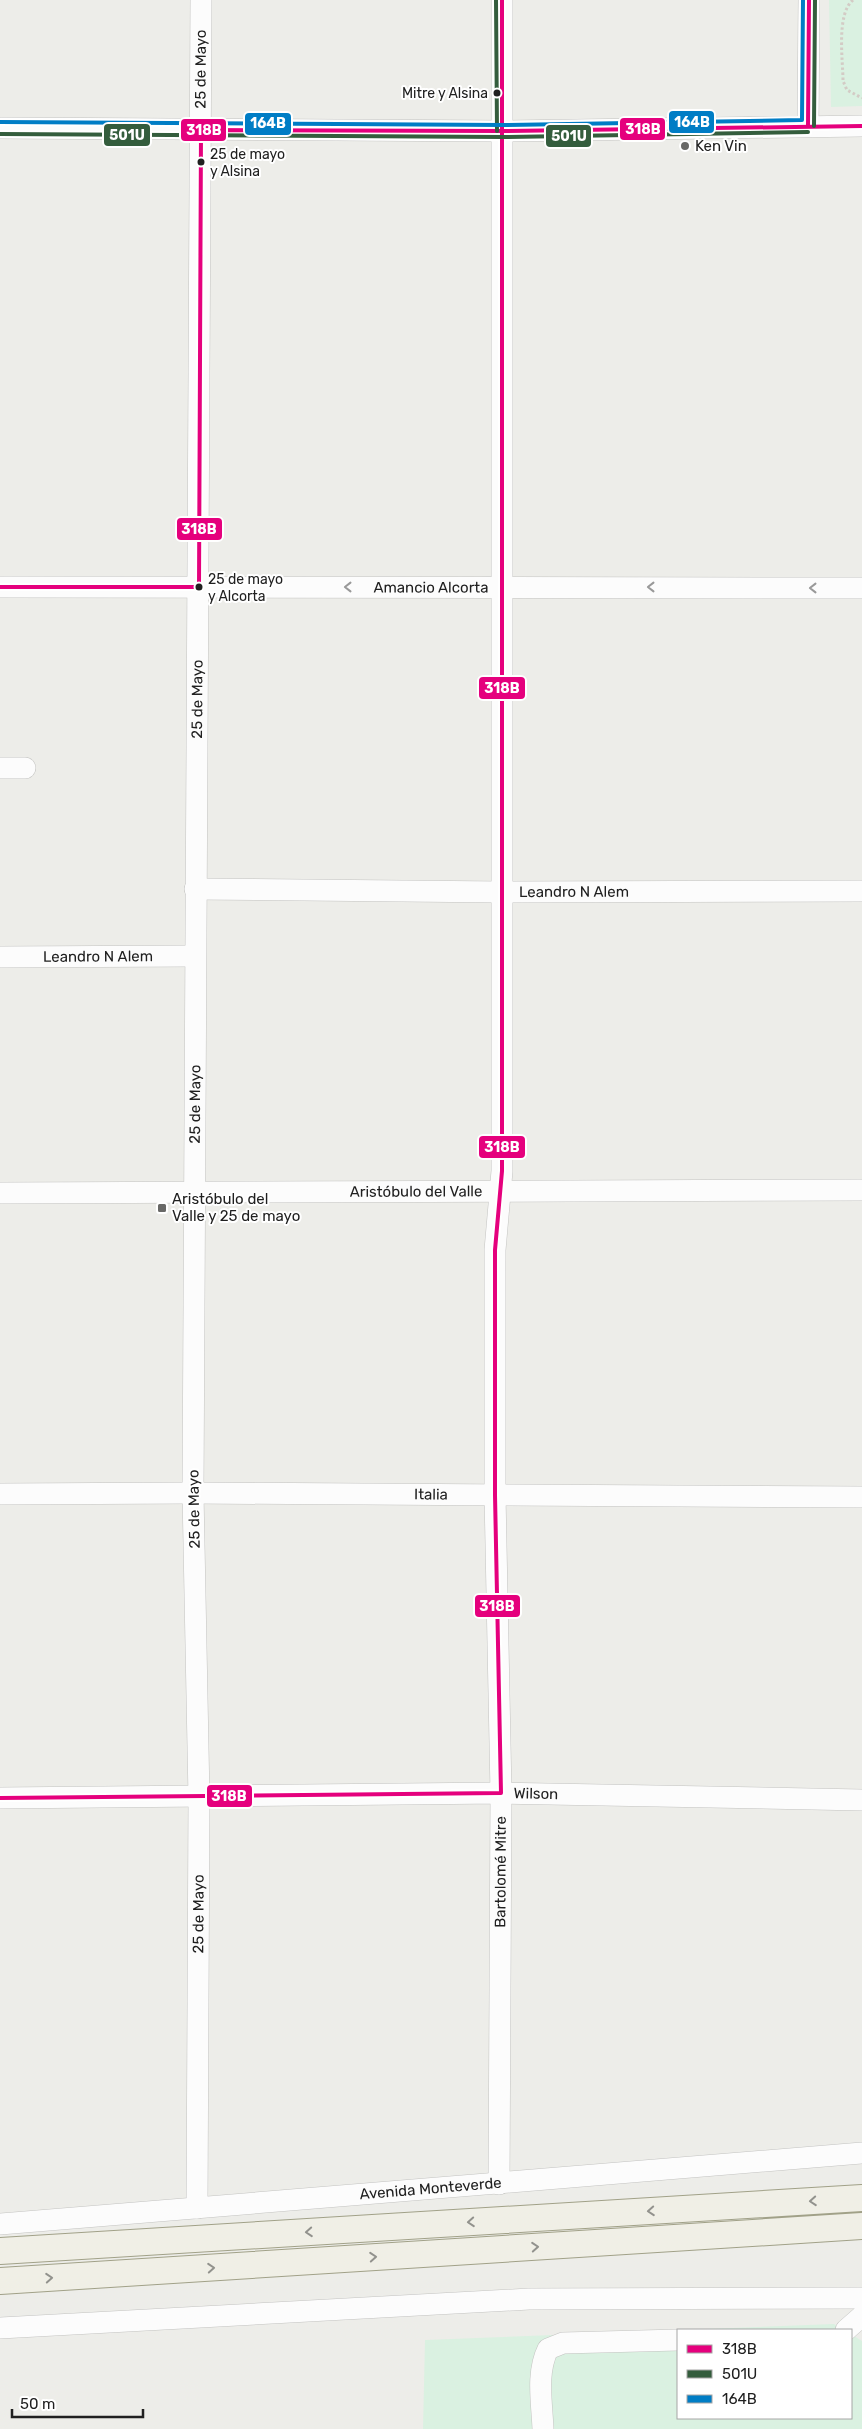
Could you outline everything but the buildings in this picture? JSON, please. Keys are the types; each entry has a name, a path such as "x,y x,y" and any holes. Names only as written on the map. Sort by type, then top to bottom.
{"main road":[{"path":"0,2251 862,2198"},
{"path":"0,2281 862,2226"}],"street":[{"name":"25 de Mayo","path":"197,2208 199,1798 193,1493 201,0"},
{"name":"Bartolomé Mitre","path":"499,2184 501,1793 496,1495 495,1250 502,1171 501,892 504,131 502,0"},
{"path":"808,0 808,126"},
{"path":"0,128 504,131 862,126"},
{"name":"Amancio Alcorta","path":"0,587 862,588"},
{"path":"0,768 25,768"},
{"name":"Leandro N Alem","path":"195,889 501,892 862,891"},
{"name":"Leandro N Alem","path":"0,957 195,956"},
{"name":"Aristóbulo del Valle","path":"0,1193 862,1190"},
{"name":"Italia","path":"0,1494 193,1493 862,1497"},
{"name":"Wilson","path":"0,1798 199,1798 501,1793 862,1800"},
{"name":"Avenida Monteverde","path":"0,2224 862,2153"},
{"path":"0,2328 529,2299 862,2298"},
{"path":"847,2329 862,2316"},
{"path":"543,2429 541,2372 542,2361 548,2348 563,2343 677,2340"}],"path":[{"path":"853,0 847,5 842,19 843,81 847,90 862,98"}],"green space":[{"path":"829,0 862,0 862,106 831,107"},
{"path":"834,2324 842,2329 706,2329"},
{"path":"677,2330 677,2419 852,2419 852,2335 862,2341 862,2429 423,2429 425,2340"}],"transit line":[{"name":"501U","path":"496,0 497,131"},
{"name":"318B","path":"0,1798 501,1793 495,1495 495,1250 502,1171 502,0"},
{"name":"164B","path":"0,122 503,125 802,120 803,0"},
{"name":"318B","path":"808,126 809,0"},
{"name":"501U","path":"814,126 815,0"},
{"name":"318B","path":"0,587 199,587 201,130 503,131 862,126"},
{"name":"501U","path":"0,134 503,137 808,132"}],"place":[{"name":"Mitre y Alsina","path":"497,93"},
{"name":"Ken Vin","path":"685,146"},
{"name":"25 de mayo y Alsina","path":"201,162"},
{"name":"25 de mayo y Alcorta","path":"199,587"},
{"name":"Aristóbulo del Valle y 25 de mayo","path":"162,1208"}]}
